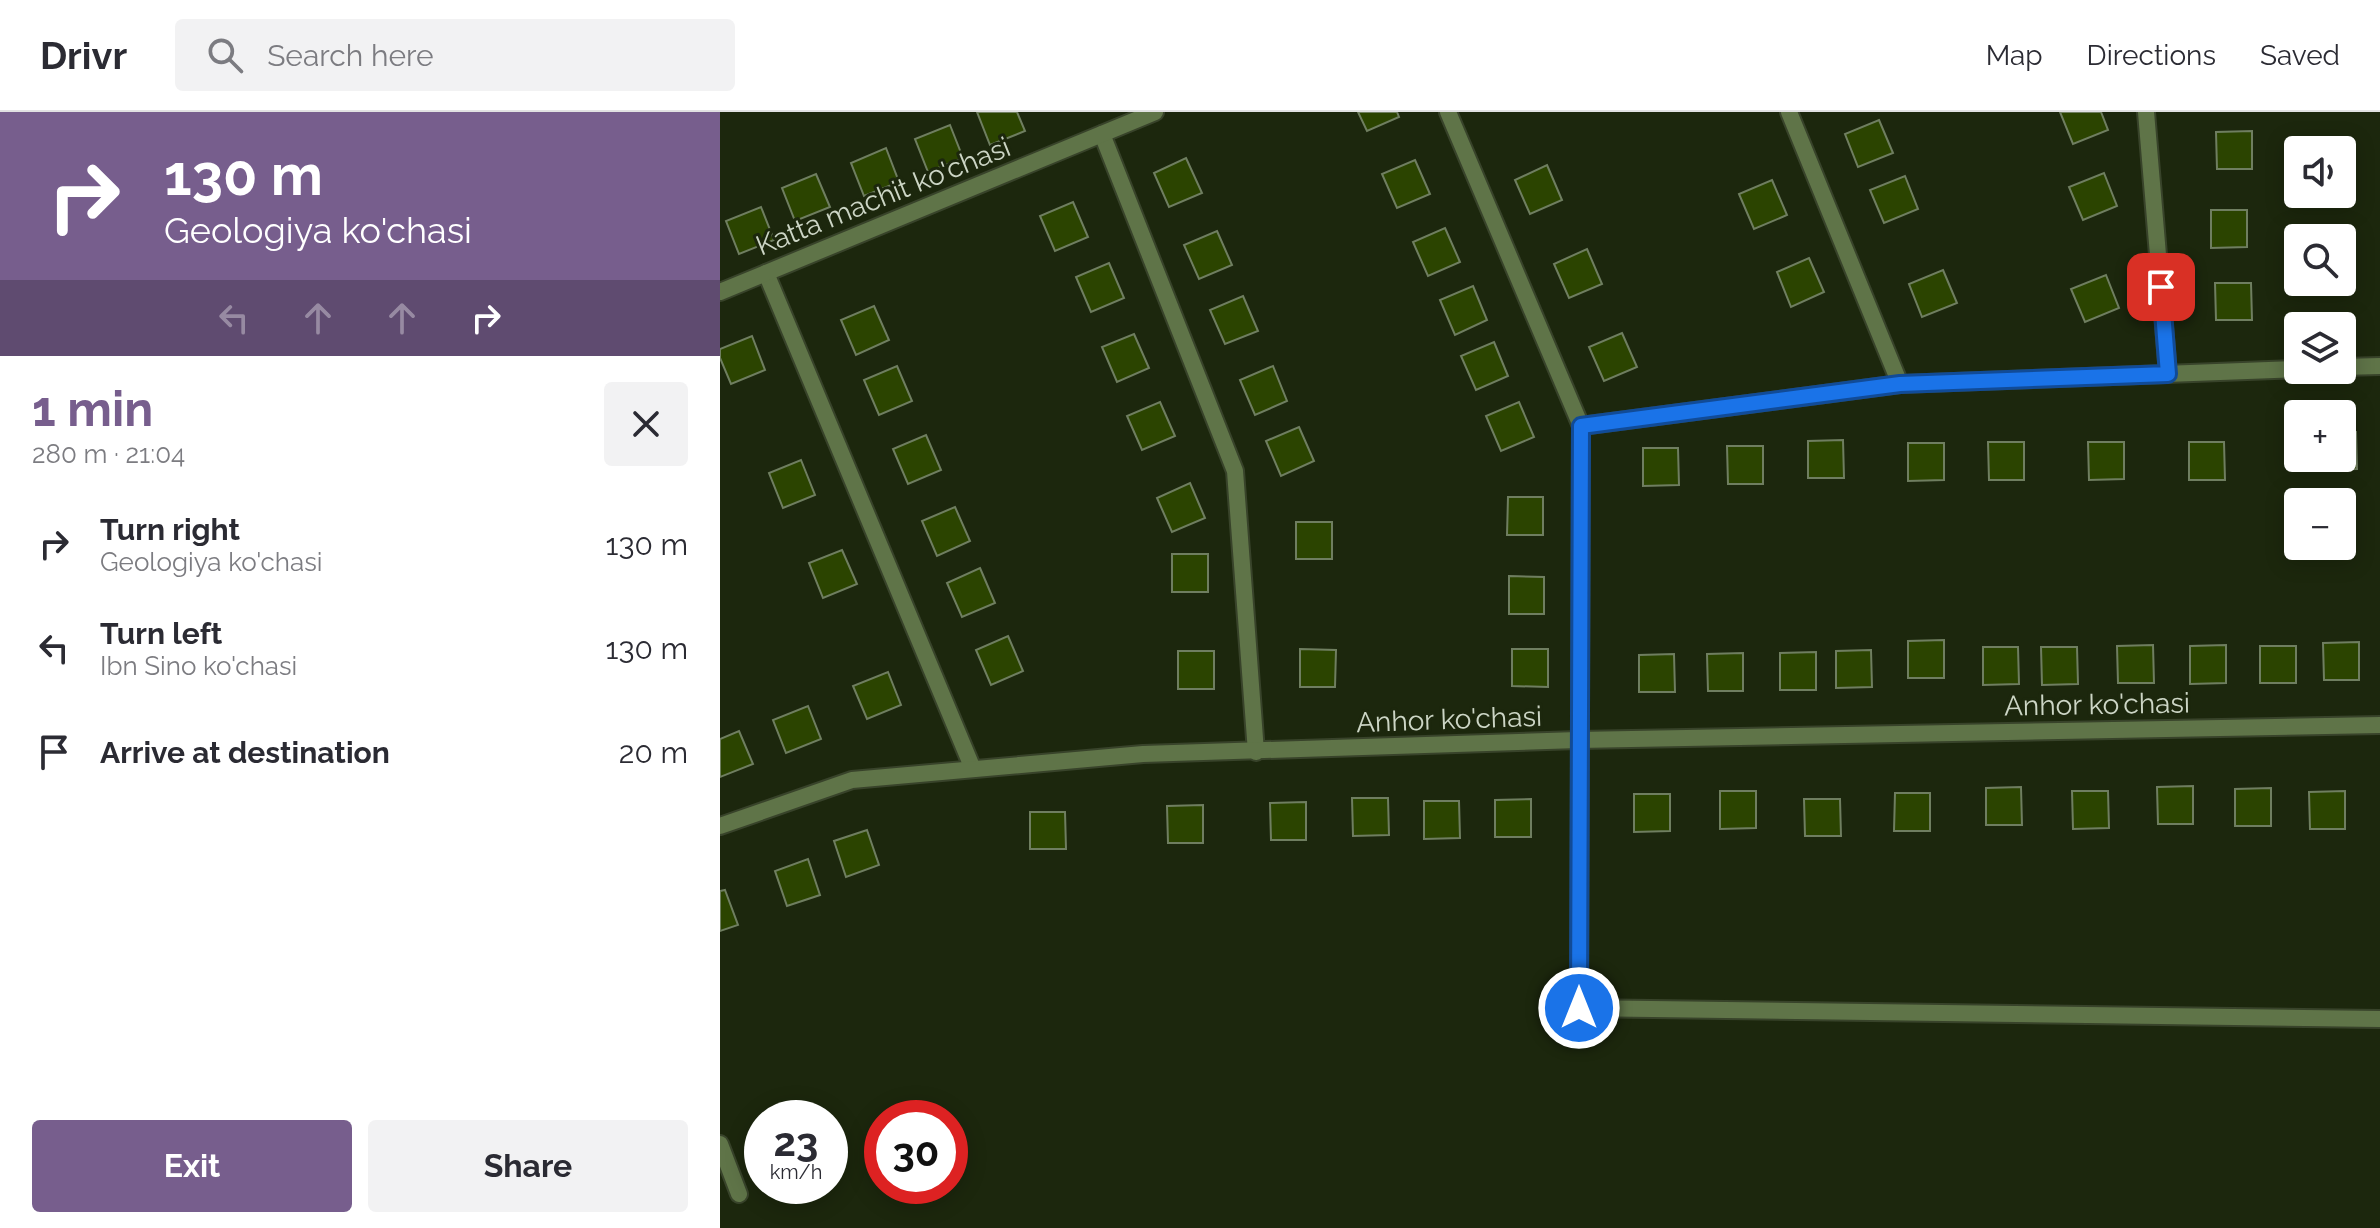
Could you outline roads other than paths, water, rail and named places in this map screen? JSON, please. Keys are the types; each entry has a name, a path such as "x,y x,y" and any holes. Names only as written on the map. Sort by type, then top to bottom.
{"street":[{"name":"Katta machit ko'chasi","path":"720,292 1155,112"},
{"path":"1448,112 1581,426 1579,1008 2380,1019"},
{"path":"1789,112 1900,384"},
{"path":"2146,112 2168,374"},
{"path":"1102,134 1235,471 1256,752"},
{"path":"766,273 973,769"},
{"path":"2356,367 2380,366"},
{"path":"1581,426 1900,384 2284,370"},
{"name":"Anhor ko'chasi","path":"720,826 852,780 1143,754 1578,740 2380,725"},
{"path":"720,1144 739,1194"}]}
